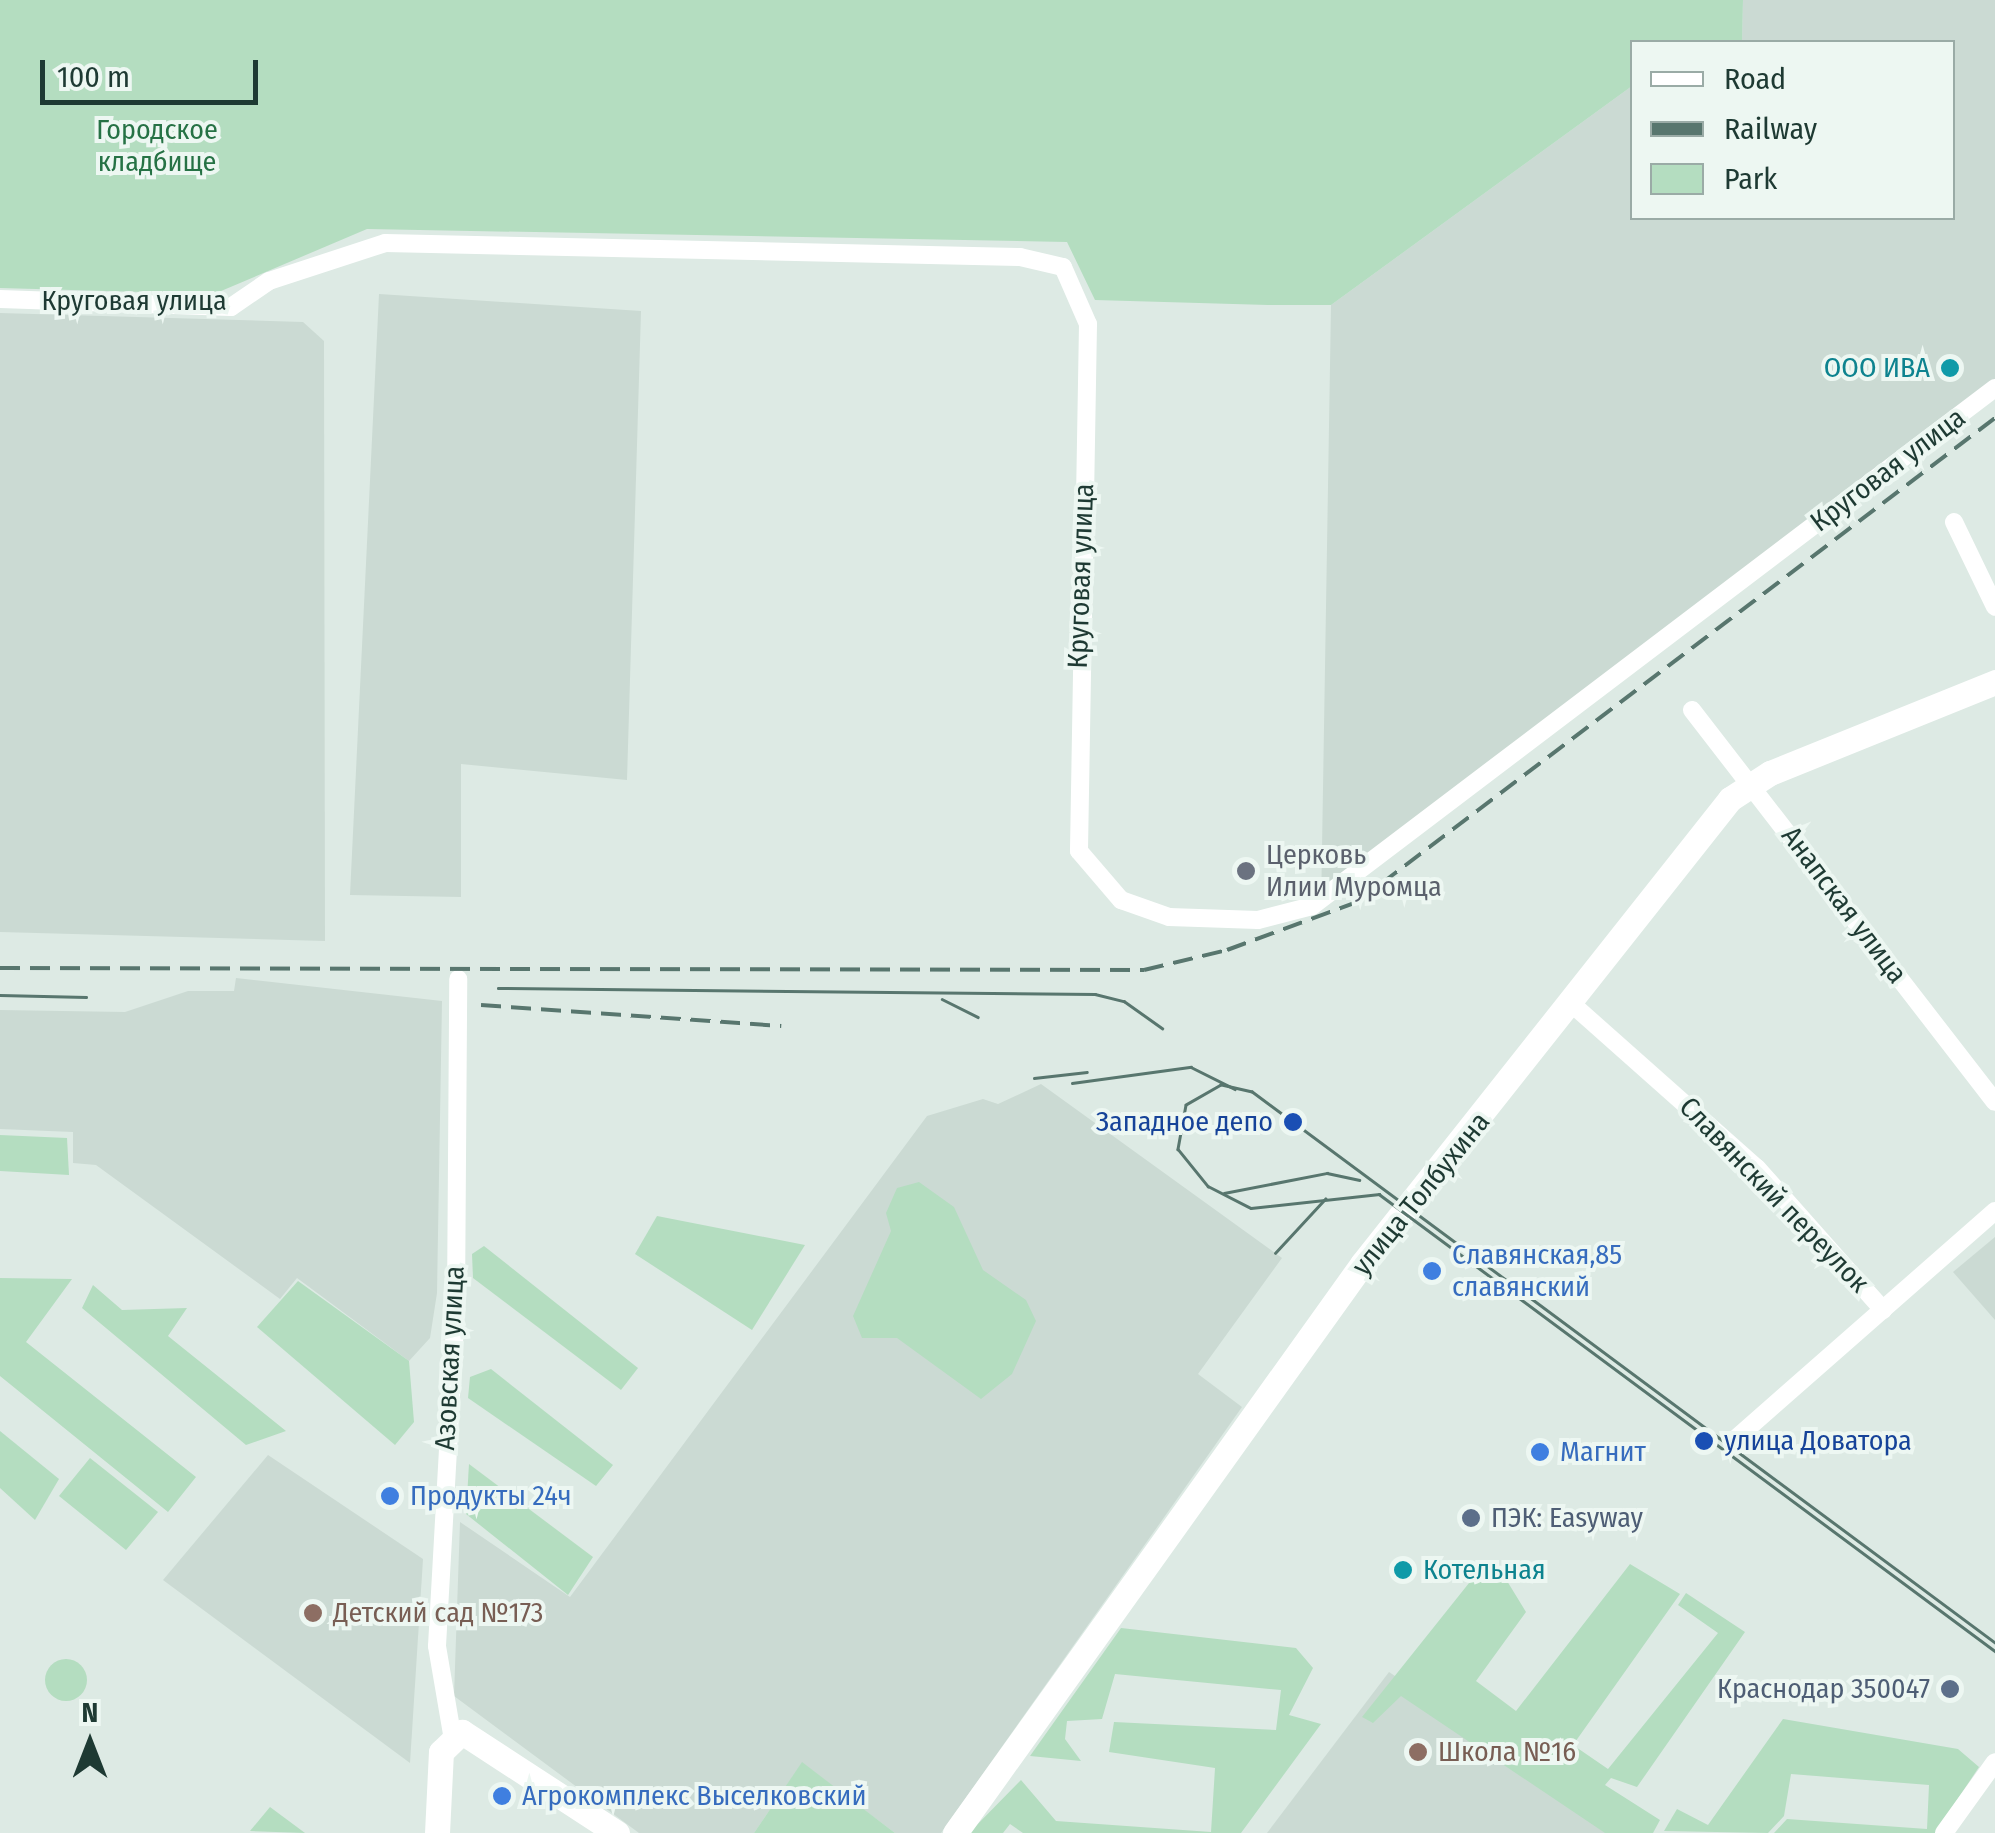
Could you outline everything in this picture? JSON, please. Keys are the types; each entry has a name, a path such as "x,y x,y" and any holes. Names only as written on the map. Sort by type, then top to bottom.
{"street":[{"name":"Круговая улица","path":"0,299 231,307 270,281 385,243 1020,257 1063,267 1088,324 1079,851 1121,900 1169,917 1258,920 1312,906 1995,388"},
{"path":"1954,522 1995,607"},
{"name":"улица Толбухина","path":"955,1833 1362,1264 1572,1004 1730,799 1752,784 1995,682"},
{"name":"Анапская улица","path":"1692,710 1995,1102"},
{"name":"Азовская улица","path":"452,1734 437,1646 456,1303 458,979"},
{"name":"Славянский переулок","path":"1572,1004 1756,1168 1883,1310"},
{"path":"1732,1442 1995,1210"},
{"path":"437,1833 441,1752 452,1734 472,1734 617,1833"},
{"path":"1944,1833 1995,1762"}],"shaded area":[{"path":"1743,0 1995,0 1995,397 1321,909 1331,305 1630,87 1630,220 1955,220 1955,40 1742,40"},
{"path":"379,294 641,311 627,780 461,764 461,897 350,895"},
{"path":"0,313 303,322 324,341 325,941 0,932"},
{"path":"236,978 442,1001 437,1293 430,1338 409,1361 297,1278 280,1299 96,1165 73,1163 73,1132 0,1129 0,1010 125,1012 188,991 234,991"},
{"path":"1041,1084 1282,1258 1198,1374 1242,1407 941,1833 895,1833 802,1763 754,1833 639,1833 454,1696 460,1522 570,1597 927,1116 983,1099 998,1104"},
{"path":"1995,1237 1995,1320 1953,1272"},
{"name":"Детский cад №173","path":"268,1455 423,1559 410,1763 163,1580"},
{"name":"Школа №16","path":"1389,1672 1629,1833 1267,1833"}],"green space":[{"name":"Городское кладбище","path":"0,0 1743,0 1742,40 1630,40 1630,87 1331,305 1095,300 1067,242 367,229 214,294 0,288"},
{"path":"0,1135 67,1138 69,1175 0,1171"},
{"path":"919,1182 954,1207 983,1270 1026,1300 1036,1321 1012,1374 981,1399 897,1338 862,1338 853,1316 891,1231 886,1213 897,1188"},
{"path":"657,1216 805,1245 752,1330 635,1254"},
{"path":"484,1246 638,1368 621,1390 473,1278 472,1254"},
{"path":"0,1278 72,1279 26,1342 196,1477 168,1512 0,1376"},
{"path":"298,1281 409,1361 414,1422 395,1445 257,1327"},
{"path":"93,1285 122,1310 187,1308 168,1336 286,1431 246,1445 82,1308"},
{"path":"491,1369 613,1465 596,1486 468,1398 470,1377"},
{"path":"0,1431 59,1479 35,1520 0,1488"},
{"path":"90,1458 158,1512 126,1550 59,1496"},
{"path":"469,1464 593,1557 568,1595 466,1514"},
{"path":"1630,1564 1680,1594 1573,1745 1608,1769 1718,1633 1678,1605 1686,1593 1745,1632 1637,1787 1611,1778 1605,1785 1660,1820 1653,1833 1605,1833 1401,1696 1373,1723 1362,1717 1481,1568 1504,1576 1526,1612 1476,1681 1516,1711"},
{"path":"1121,1628 1296,1648 1313,1668 1289,1715 1321,1724 1241,1833 1023,1833 1010,1824 1003,1833 969,1833 1021,1780 1056,1821 1211,1832 1215,1768 1109,1752 1114,1722 1276,1730 1281,1690 1115,1674 1102,1719 1067,1721 1065,1739 1081,1761 1030,1756"},
{"path":"66,1659 81,1665 87,1680 81,1695 66,1701 51,1695 45,1680 51,1665"},
{"path":"1783,1719 1958,1749 1979,1767 1935,1833 1774,1833 1787,1819 1927,1829 1929,1785 1791,1774 1784,1816 1768,1833 1664,1831 1677,1809 1708,1825"},
{"path":"802,1762 895,1833 754,1833"},
{"path":"270,1807 305,1833 250,1831"}],"tram line":[{"path":"498,988 1095,994 1124,1001 1162,1028"},
{"path":"0,995 86,997"},
{"path":"942,999 978,1017"},
{"path":"1072,1083 1191,1067 1235,1089"},
{"path":"1034,1078 1087,1072"},
{"path":"1995,1643 1252,1092 1221,1085 1186,1105 1178,1149 1208,1186 1251,1208 1379,1194 1995,1651"},
{"path":"1224,1193 1327,1173 1359,1180"},
{"path":"1275,1253 1325,1199"}],"railway":[{"path":"0,968 1144,970 1227,950 1357,902 1995,418"},
{"path":"481,1005 781,1026"}],"place":[{"name":"ООО ИВА","path":"1950,368"},
{"name":"Церковь Илии Муромца","path":"1246,871"},
{"name":"Западное депо","path":"1293,1122"},
{"name":"Славянская,85 славянский","path":"1432,1271"},
{"name":"улица Доватора","path":"1704,1441"},
{"name":"Магнит","path":"1540,1452"},
{"name":"Продукты 24ч","path":"390,1496"},
{"name":"ПЭК: Easyway","path":"1471,1518"},
{"name":"Котельная","path":"1403,1570"},
{"name":"Детский cад №173","path":"313,1613"},
{"name":"Краснодар 350047","path":"1950,1689"},
{"name":"Школа №16","path":"1418,1752"},
{"name":"Агрокомплекс Выселковский","path":"502,1796"}]}
